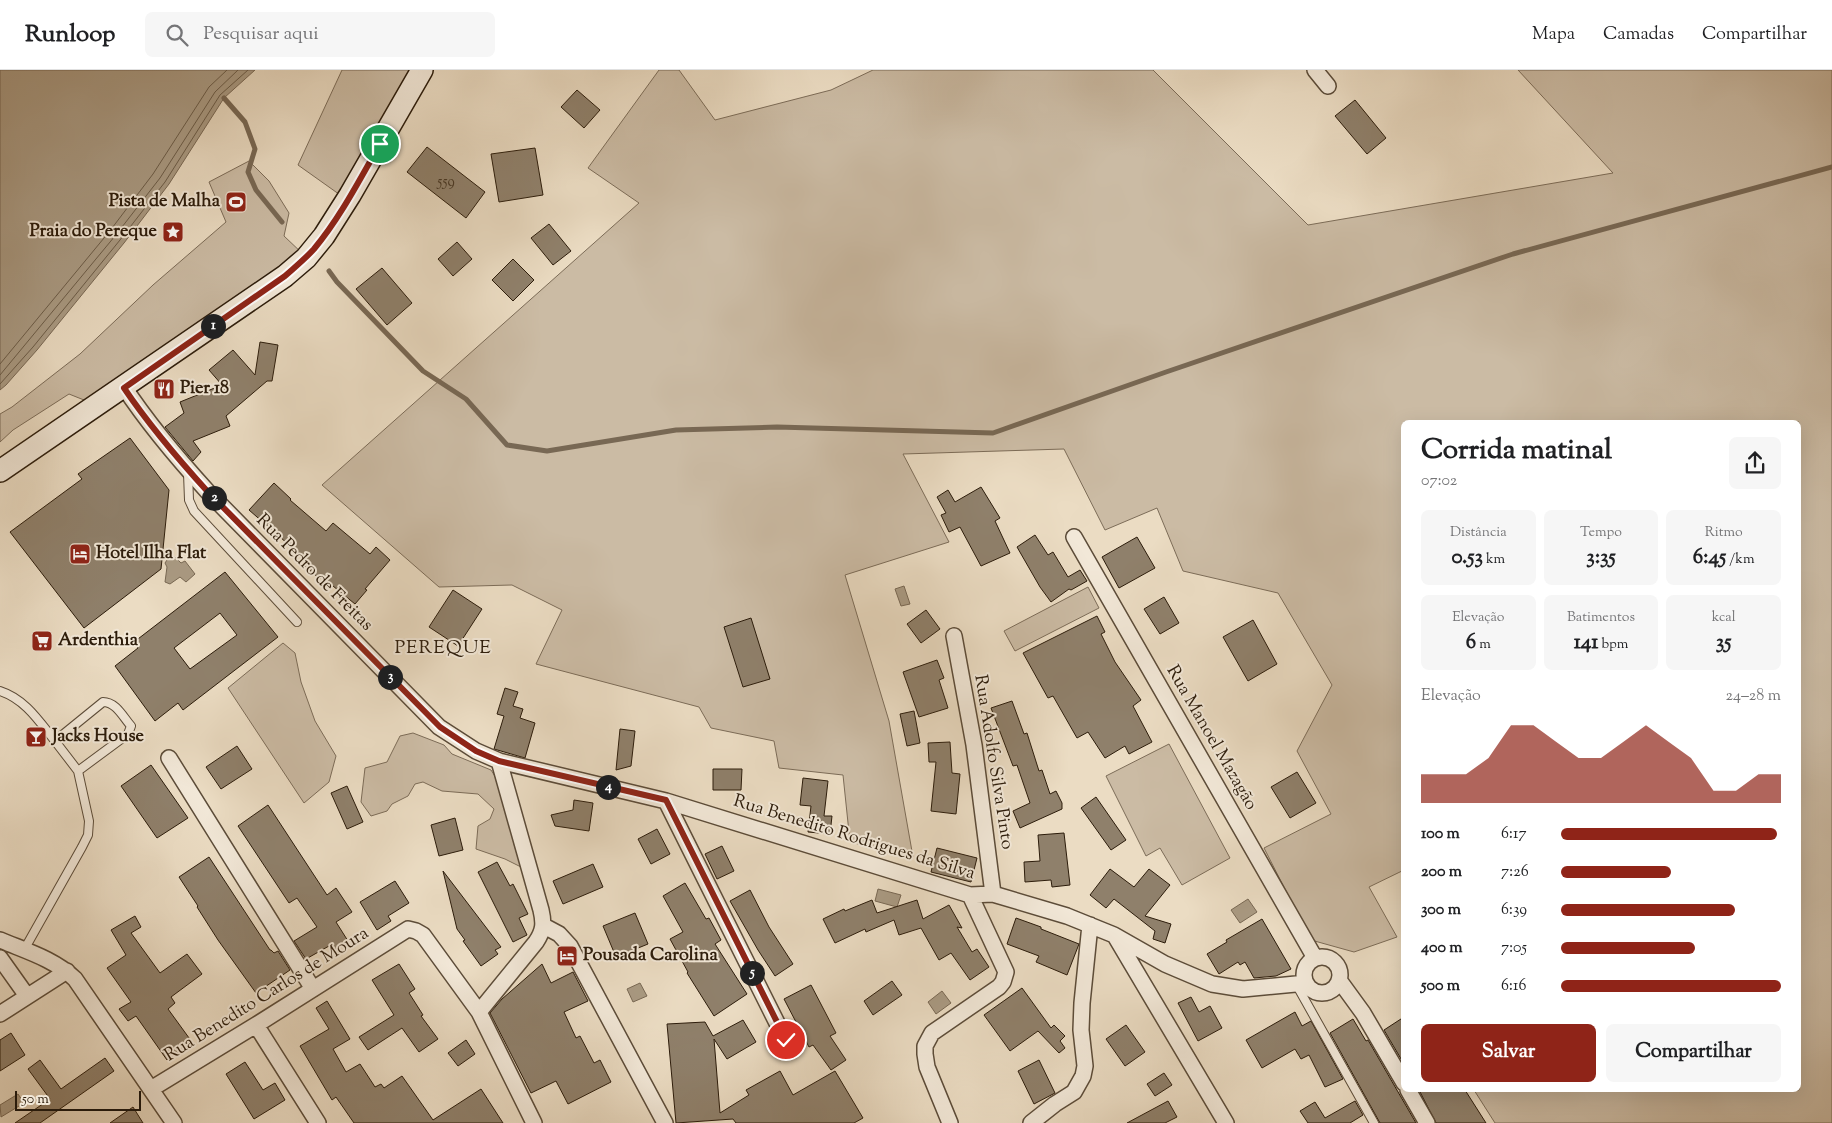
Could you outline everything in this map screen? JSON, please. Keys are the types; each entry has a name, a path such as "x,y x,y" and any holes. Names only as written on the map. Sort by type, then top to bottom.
{"main road":[{"path":"0,471 124,388 285,276 306,258 324,236 350,195 422,70"}],"street":[{"path":"1315,70 1328,86"},
{"name":"Rua Pedro de Freitas","path":"124,388 137,408 188,470 440,727 476,751 499,761"},
{"name":"Rua Manoel Mazagão","path":"1074,537 1315,958"},
{"name":"Rua Adolfo Silva Pinto","path":"954,636 974,744 993,894"},
{"path":"169,758 313,989"},
{"path":"499,761 544,926 542,934 536,942 479,1012 534,1123"},
{"name":"Rua Benedito Rodrigues da Silva","path":"499,761 666,800 970,895 993,894 1067,916 1114,935 1165,964 1212,984 1243,990 1301,984"},
{"path":"666,800 786,1040"},
{"path":"950,1123 927,1067 925,1046 932,1033 999,987 1003,982 1006,972 970,895"},
{"path":"1031,1123 1074,1092 1083,1076 1085,1066 1081,1030 1082,1003 1090,925"},
{"path":"544,926 559,934 570,946 664,1123"},
{"name":"Rua Benedito Carlos de Moura","path":"151,1089 408,929 416,931 423,936 479,1012"},
{"path":"1114,935 1226,1123"},
{"path":"0,940 50,960 67,971 75,979 174,1123"},
{"path":"1321,957 1332,960 1339,969 1339,980 1333,989 1324,993 1313,991 1301,984 1306,966 1315,958 1321,957"},
{"path":"0,958 27,996"},
{"path":"0,1014 67,971"},
{"path":"1339,980 1363,1013 1401,1078"},
{"path":"256,1025 318,1123"},
{"path":"1409,1092 1427,1123"}],"lane":[{"path":"188,470 189,500 194,512 297,622"},
{"path":"0,691 26,705 78,771 89,822 88,834 82,847 24,950"},
{"path":"55,741 103,702 108,702 114,706 131,726 128,734 78,771"},
{"path":"1301,984 1374,1123"}],"shaded area":[{"path":"342,70 418,70 343,197 298,165"},
{"path":"659,70 679,70 715,120 831,90 873,70 1153,70 1308,225 1613,173 1518,70 1832,70 1832,1123 1495,1123 1475,1092 1801,1092 1801,420 1401,420 1401,871 1369,887 1397,937 1354,952 1311,940 1264,848 1331,814 1297,751 1332,685 1278,593 1183,571 1157,508 1105,530 1064,449 903,454 949,542 845,575 889,721 913,857 850,842 843,775 779,768 774,741 711,728 699,707 536,664 562,610 512,585 439,587 322,485 639,203 588,168"},
{"path":"249,161 269,181 289,213 284,236 304,255 89,402 69,394 13,430 0,442 0,414 12,407 80,354 153,285 226,222 209,182"},
{"path":"1088,587 1099,608 1015,651 1004,631"},
{"path":"283,643 295,653 301,682 315,721 336,756 329,782 304,803 228,688"},
{"path":"413,733 444,745 452,754 491,770 502,787 521,867 476,849 478,826 490,819 494,809 478,794 442,791 423,782 415,784 408,796 392,804 387,811 371,816 361,802 365,768 387,762 400,736"},
{"path":"1169,744 1230,858 1182,885 1160,848 1146,856 1106,776"}],"water":[{"path":"0,70 255,70 224,98 169,184 124,243 37,350 0,390"},
{"path":"169,557 175,557 181,563 185,561 195,574 186,582 180,577 170,584 165,582 167,567 165,563"},
{"path":"904,586 910,604 901,606 895,589"},
{"path":"878,889 901,895 897,907 875,901"},
{"path":"1248,899 1257,912 1240,923 1231,910"},
{"path":"640,983 647,996 633,1002 627,989"},
{"path":"942,991 951,1003 936,1014 928,1002"},
{"path":"18,1094 24,1103 1,1117 0,1105"}],"building":[{"path":"577,90 600,110 584,128 561,107"},
{"path":"1355,100 1386,138 1367,154 1335,116"},
{"path":"427,147 485,192 466,218 407,172"},
{"path":"535,148 543,195 499,202 491,154"},
{"path":"549,224 571,251 553,265 531,238"},
{"path":"457,242 472,259 453,276 438,259"},
{"path":"513,259 534,280 513,301 492,280"},
{"path":"382,268 412,303 387,325 356,289"},
{"path":"260,342 278,345 272,381 267,381 226,416 230,426 193,441 201,452 193,461 165,427 184,413 180,402 222,385 209,370 233,350 255,375"},
{"path":"130,438 169,490 161,569 84,628 10,532 82,479 78,474"},
{"path":"274,483 290,500 326,531 333,523 370,554 376,547 390,560 365,589 367,590 355,604 300,562 304,558 249,510"},
{"path":"981,487 1000,518 995,521 1010,553 981,566 960,527 949,532 941,515 946,513 937,497 948,490 955,502"},
{"path":"1035,535 1048,555 1053,552 1068,577 1080,570 1087,581 1071,590 1069,589 1051,602 1017,547"},
{"path":"1137,537 1155,568 1119,588 1102,557"},
{"path":"225,572 278,637 183,710 178,703 155,721 115,666 138,648 134,642","holes":["220,613 237,635 190,669 174,648"]},
{"path":"453,590 482,609 458,646 429,627"},
{"path":"1164,597 1179,623 1160,634 1144,609"},
{"path":"926,610 940,629 921,643 907,624"},
{"path":"1097,616 1105,632 1101,634 1115,662 1141,700 1133,706 1152,742 1129,754 1125,746 1105,758 1088,732 1077,738 1053,696 1048,698 1023,653"},
{"path":"751,618 770,679 743,687 724,627"},
{"path":"1253,620 1277,664 1248,681 1223,637"},
{"path":"937,660 944,678 939,680 948,708 919,717 903,672"},
{"path":"505,688 518,692 513,706 523,709 520,718 535,723 525,758 494,749 504,716 497,714"},
{"path":"1012,701 1024,734 1027,733 1039,771 1042,770 1050,794 1056,791 1062,803 1062,809 1020,828 1013,811 1030,803 1017,765 1013,766 991,708"},
{"path":"914,711 920,743 907,746 900,714"},
{"path":"620,729 635,731 631,766 616,770"},
{"path":"950,742 952,773 960,774 956,814 931,811 936,762 929,762 928,743"},
{"path":"237,746 252,769 221,789 206,767"},
{"path":"151,765 188,818 157,838 121,786"},
{"path":"713,769 742,769 741,790 713,790"},
{"path":"1297,772 1316,803 1290,818 1271,787"},
{"path":"803,778 828,781 824,816 832,816 830,834 808,832 811,806 800,805"},
{"path":"347,786 363,822 347,829 331,793"},
{"path":"1096,797 1126,840 1111,850 1081,808"},
{"path":"574,800 593,803 589,831 555,826 551,815 573,810"},
{"path":"268,805 327,895 336,888 352,912 336,922 348,941 332,951 329,946 306,959 294,941 317,927 297,898 289,903 238,826"},
{"path":"455,818 463,850 439,856 431,825"},
{"path":"657,829 670,854 651,864 638,839"},
{"path":"1064,833 1070,885 1052,887 1051,880 1025,882 1024,862 1040,861 1038,835"},
{"path":"722,846 734,871 717,879 705,854"},
{"path":"937,848 977,858 971,882 931,872"},
{"path":"209,857 270,950 274,953 278,951 290,970 256,993 218,940 179,877"},
{"path":"497,862 510,886 513,884 528,914 519,918 527,935 513,942 478,872"},
{"path":"593,864 603,887 563,904 553,881"},
{"path":"1110,869 1134,887 1149,869 1170,885 1145,916 1171,924 1165,943 1153,939 1155,931 1114,899 1106,908 1090,895"},
{"path":"443,871 501,947 495,950 498,954 481,966 457,929"},
{"path":"395,881 409,903 388,916 391,921 377,930 360,902"},
{"path":"685,883 706,919 709,918 721,940 715,944 747,994 714,1016 687,973 670,939 683,932 663,896"},
{"path":"750,890 769,927 793,964 775,976 730,901"},
{"path":"872,900 877,913 917,900 923,919 949,905 962,928 957,927 972,952 977,949 989,967 970,980 951,953 939,960 921,928 899,935 894,920 866,932 865,929 835,943 823,919 844,909 845,911"},
{"path":"635,913 648,944 616,957 603,926"},
{"path":"135,916 141,927 131,933 160,973 187,954 202,974 171,997 175,1003 168,1009 192,1042 167,1060 136,1016 128,1021 119,1009 131,1002 107,968 126,955 111,930"},
{"path":"1016,918 1079,944 1067,975 1036,962 1039,956 1007,944"},
{"path":"1262,919 1291,969 1276,976 1254,978 1245,962 1240,965 1238,962 1219,974 1207,954 1227,942 1226,940"},
{"path":"399,964 415,989 409,993 423,1015 421,1016 438,1039 419,1052 402,1028 368,1050 359,1037 394,1015 372,980"},
{"path":"542,964 551,983 573,972 588,1001 564,1012 576,1038 580,1036 594,1063 600,1060 611,1082 568,1104 556,1081 531,1093 490,1013 502,999"},
{"path":"892,981 902,995 873,1015 864,1001"},
{"path":"811,985 836,1033 830,1036 846,1060 831,1070 813,1045 809,1047 784,999"},
{"path":"1022,988 1051,1028 1054,1025 1065,1036 1060,1041 1065,1048 1059,1053 1038,1031 1010,1051 984,1015"},
{"path":"1191,997 1199,1012 1210,1006 1222,1028 1198,1041 1178,1003"},
{"path":"327,1001 350,1039 333,1049 346,1072 360,1064 375,1087 381,1084 384,1088 402,1076 433,1120 481,1089 503,1123 354,1123 336,1097 332,1100 300,1046 329,1029 316,1008"},
{"path":"1295,1012 1302,1026 1311,1021 1343,1079 1325,1087 1309,1055 1301,1059 1295,1049 1262,1068 1246,1040"},
{"path":"1353,1019 1366,1041 1368,1040 1416,1123 1380,1123 1330,1033"},
{"path":"1401,1019 1401,1059 1384,1030"},
{"path":"743,1020 756,1042 727,1059 714,1039 720,1113 749,1095 746,1090 780,1071 793,1095 835,1071 863,1118 854,1123 736,1123 733,1119 676,1123 667,1024 705,1022 713,1036"},
{"path":"1126,1025 1145,1052 1125,1066 1106,1039"},
{"path":"11,1033 25,1055 0,1071 0,1040"},
{"path":"466,1040 475,1054 458,1066 448,1053"},
{"path":"105,1058 114,1071 40,1123 15,1123 50,1099 28,1069 40,1060 61,1089"},
{"path":"1039,1060 1055,1093 1034,1104 1018,1071"},
{"path":"245,1062 263,1090 275,1083 285,1100 254,1119 226,1074"},
{"path":"1164,1073 1172,1085 1155,1096 1147,1084"},
{"path":"1420,1092 1466,1092 1486,1123 1436,1123"},
{"path":"1168,1101 1177,1117 1165,1123 1127,1123"},
{"path":"1355,1101 1363,1115 1350,1123 1308,1123 1300,1111 1315,1102 1325,1118"},
{"path":"133,1107 143,1123 110,1123"}],"waterway":[{"path":"224,98 245,122 255,149 248,172 256,190 282,222"},
{"path":"329,271 337,282 423,371 466,399 507,445 547,451 676,430 777,427 993,433 1513,254 1832,167"}],"place":[{"name":"Pista de Malha","path":"236,202"},
{"name":"Praia do Pereque","path":"173,232"},
{"name":"Pier 18","path":"164,389"},
{"name":"Hotel Ilha Flat","path":"80,554"},
{"name":"Ardenthia","path":"42,641"},
{"name":"Jacks House","path":"36,737"},
{"name":"Pousada Carolina","path":"567,956"}],"district":[{"name":"PEREQUE","path":"443,648"}],"route":[{"path":"380,144 324,236 306,258 285,276 124,388 137,408 182,464 208,492 440,727 476,751 499,761 666,800 786,1040"}]}
